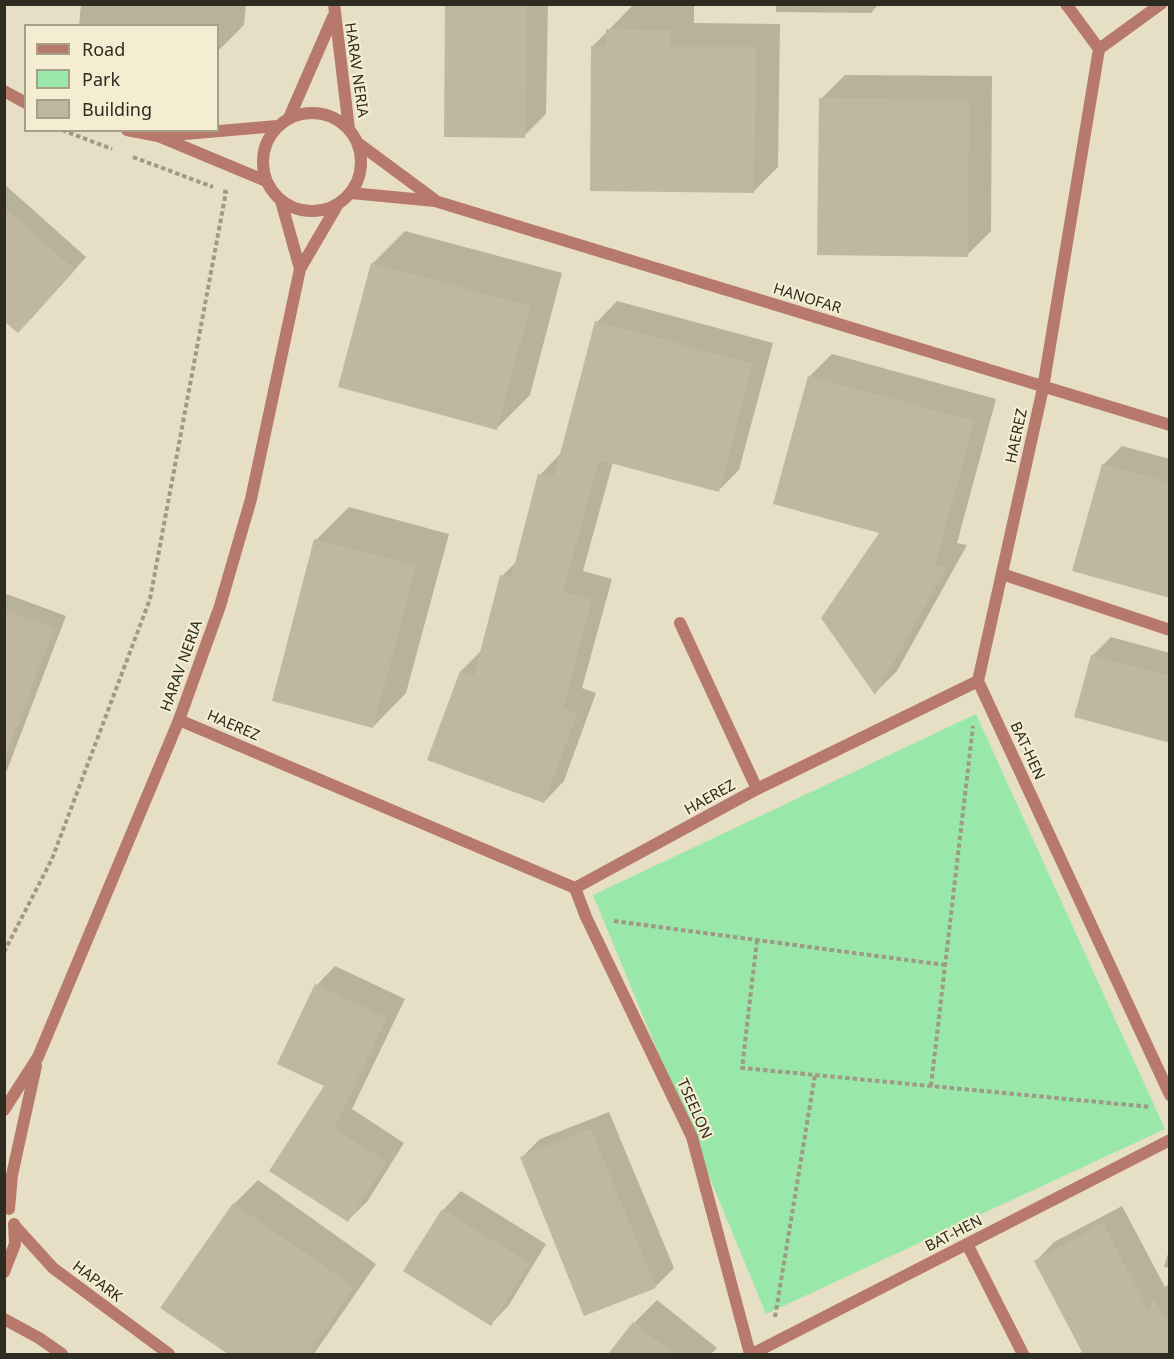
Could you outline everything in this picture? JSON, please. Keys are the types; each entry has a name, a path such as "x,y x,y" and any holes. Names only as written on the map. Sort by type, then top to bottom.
{"street":[{"path":"1066,4 1099,49 1161,4"},
{"name":"HARAV NERIA","path":"289,118 334,10"},
{"name":"HARAV NERIA","path":"334,10 349,129"},
{"name":"HAEREZ","path":"179,720 575,888 757,789 978,681 1043,388 1099,49"},
{"path":"4,91 24,102"},
{"path":"137,132 158,136 266,181 281,201 305,212 322,211 339,204 351,193 360,169 358,143 349,129 336,118 319,112 289,118 277,126 268,138 263,153 266,181"},
{"path":"219,131 277,126"},
{"path":"158,136 206,132"},
{"name":"HANOFAR","path":"358,143 435,201"},
{"name":"HANOFAR","path":"351,193 435,201 1170,425"},
{"name":"HARAV NERIA","path":"281,201 300,269"},
{"name":"HARAV NERIA","path":"4,1110 38,1056 179,720 220,606 250,499 300,269 339,204"},
{"path":"1002,573 1170,630"},
{"path":"680,623 757,789"},
{"name":"BAT-HEN","path":"978,681 1170,1095"},
{"name":"TSEELON","path":"575,888 586,917 693,1137 751,1354"},
{"name":"HARAV NERIA","path":"7,1206 38,1056"},
{"name":"BAT-HEN","path":"751,1354 1170,1140"},
{"path":"4,1272 15,1244 14,1225 7,1206"},
{"name":"HAPARK","path":"14,1225 52,1268 169,1354"},
{"path":"968,1244 1023,1354"},
{"path":"4,1319 39,1338 62,1354"}],"path":[{"path":"67,132 117,151"},
{"path":"4,952 52,859 150,599 226,192 128,155"},
{"path":"931,1086 978,681"},
{"path":"586,917 945,965"},
{"path":"757,940 742,1068 1158,1107"},
{"path":"771,1345 815,1075"}],"green space":[{"path":"976,714 1165,1129 766,1314 593,895"}],"building":[{"path":"445,4 527,4 525,138 444,137"},
{"path":"606,29 671,30 670,47 756,47 754,193 590,191 591,46 606,46"},
{"path":"819,98 969,100 968,257 817,255"},
{"path":"4,207 75,270 18,333 4,321"},
{"path":"371,263 530,306 497,430 338,387"},
{"path":"595,321 753,364 719,492 599,460 563,592 592,600 563,708 577,714 544,803 427,760 460,671 474,676 500,575 511,578 538,474 554,478"},
{"path":"808,376 974,421 935,566 946,568 875,695 821,618 879,533 773,504"},
{"path":"1102,464 1170,483 1170,598 1072,571"},
{"path":"314,539 416,566 373,728 272,701"},
{"path":"4,610 54,628 7,753 4,753"},
{"path":"1091,655 1170,676 1170,743 1074,717"},
{"path":"315,984 387,1018 334,1128 386,1162 348,1222 269,1171 324,1086 277,1064"},
{"path":"591,1129 656,1288 584,1316 520,1157"},
{"path":"233,1203 354,1287 308,1354 228,1354 160,1308"},
{"path":"442,1209 529,1263 491,1326 403,1271"},
{"path":"1103,1223 1149,1311 1153,1298 1170,1327 1170,1354 1083,1354 1034,1261"},
{"path":"633,1322 674,1354 608,1354"}]}
